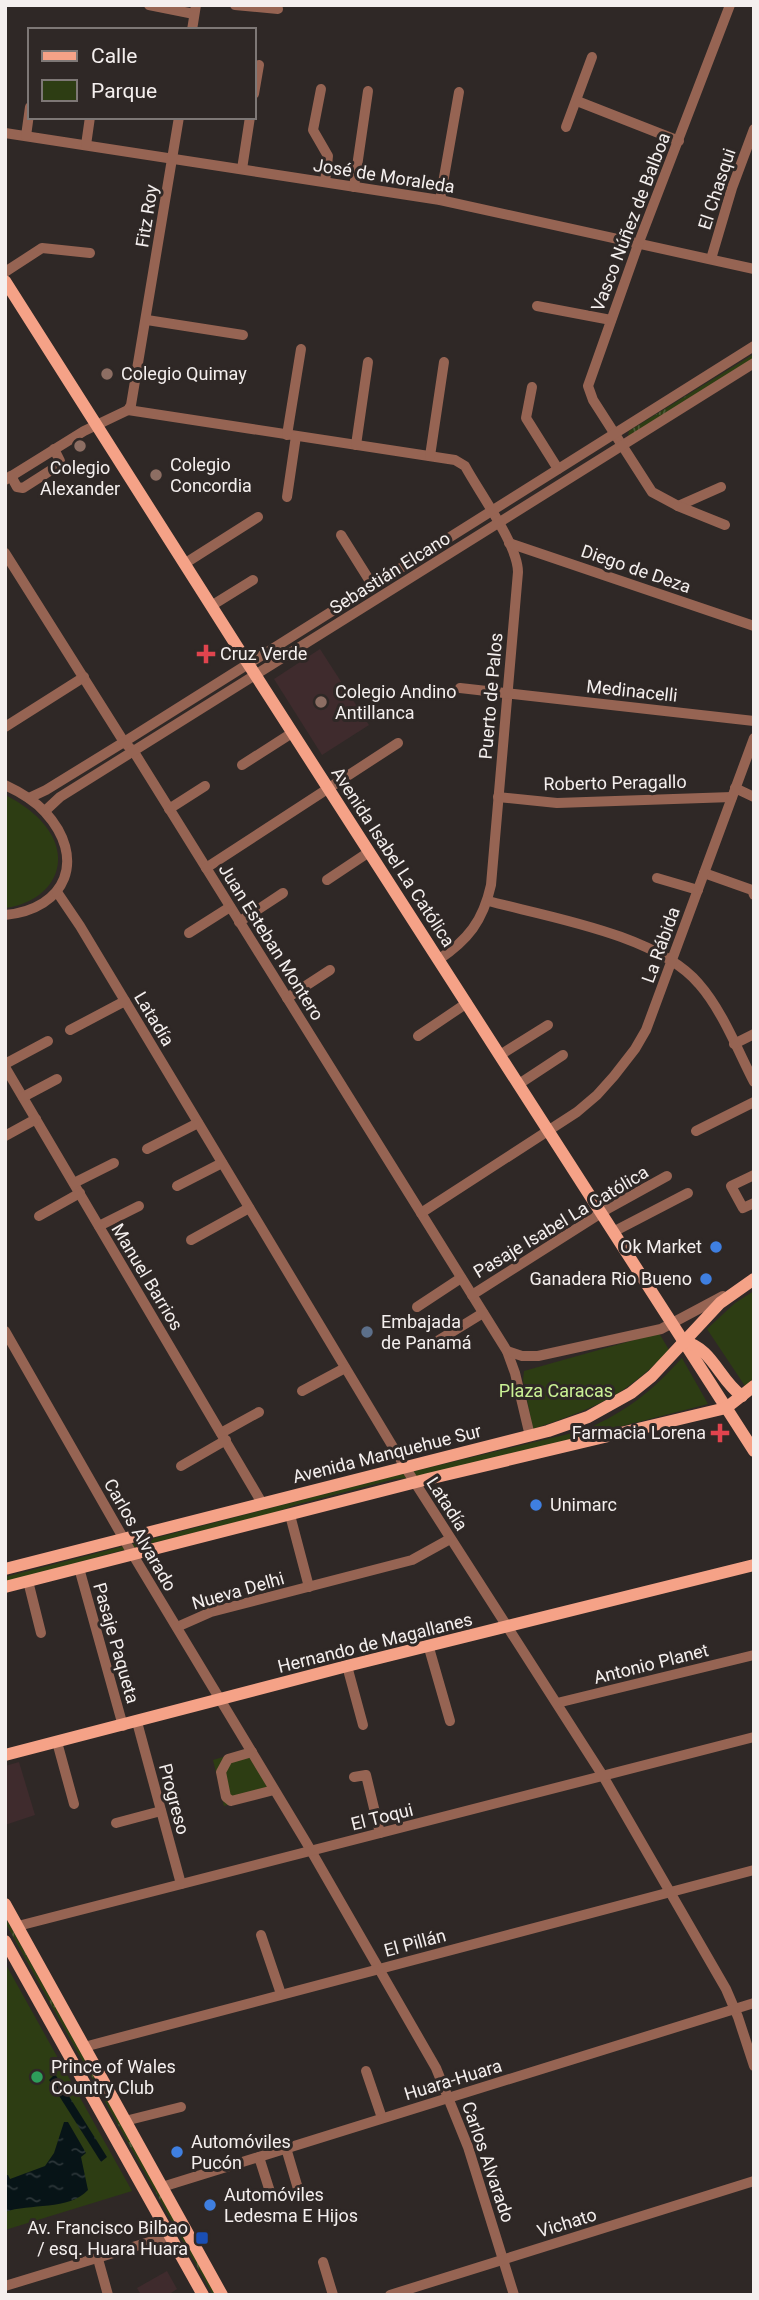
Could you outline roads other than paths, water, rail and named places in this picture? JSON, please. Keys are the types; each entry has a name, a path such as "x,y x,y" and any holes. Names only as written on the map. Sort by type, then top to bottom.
{"main road":[{"name":"Avenida Isabel La Católica","path":"5,281 754,1451"},
{"name":"Avenida Manquehue Sur","path":"5,1569 577,1422 616,1403 645,1382 709,1313 733,1292 754,1279"},
{"path":"683,1341 702,1350 741,1396"},
{"name":"Avenida Manquehue Sur","path":"5,1587 415,1483 726,1408 754,1386"},
{"name":"Hernando de Magallanes","path":"5,1755 754,1565"},
{"path":"5,1904 222,2295"},
{"path":"5,1941 203,2295"},
{"path":"169,2236 184,2238 196,2248"}],"street":[{"path":"149,5 195,10 192,28"},
{"path":"234,5 278,9"},
{"name":"Vasco Núñez de Balboa","path":"725,525 652,492 591,397 588,386 639,242 730,5"},
{"path":"566,127 593,57"},
{"path":"256,80 258,65"},
{"path":"321,89 313,130 328,156 325,182"},
{"path":"354,187 368,91"},
{"path":"440,200 458,92"},
{"path":"576,101 678,141"},
{"path":"26,136 28,119"},
{"path":"86,145 90,119"},
{"name":"Fitz Roy","path":"128,410 134,400 178,119"},
{"path":"242,169 250,119"},
{"name":"El Chasqui","path":"711,259 732,188 754,129"},
{"name":"José de Moraleda","path":"5,133 440,200 754,269"},
{"path":"5,272 42,248 90,253"},
{"path":"537,306 611,320"},
{"path":"147,320 243,335"},
{"name":"Sebastián Elcano","path":"29,798 124,742 754,346"},
{"path":"287,497 301,349"},
{"path":"356,445 368,362"},
{"path":"430,456 444,362"},
{"name":"Sebastián Elcano","path":"45,811 60,797 754,363"},
{"path":"532,387 526,418 558,469"},
{"path":"54,449 60,461 59,465 23,488 8,478 54,449 96,425 128,410"},
{"name":"Puerto de Palos","path":"128,410 455,460 465,466 509,543 518,563 518,572 495,856 488,901 472,931 438,960"},
{"path":"678,506 721,487"},
{"path":"184,564 258,517"},
{"name":"Sebastián Elcano","path":"341,535 373,586"},
{"name":"Diego de Deza","path":"509,543 754,626"},
{"name":"Juan Esteban Montero","path":"5,552 124,742 134,752 507,1351 516,1373 530,1436"},
{"path":"391,574 399,586"},
{"path":"211,606 253,580"},
{"path":"5,727 84,677"},
{"name":"Medinacelli","path":"460,688 754,720"},
{"path":"242,765 292,733"},
{"name":"La Rábida","path":"421,1213 549,1131 597,1095 635,1049 646,1030 754,738"},
{"path":"206,868 398,743"},
{"path":"5,785 29,798 45,811 59,830 66,852 65,875 49,901 39,907 5,915"},
{"path":"169,809 205,786"},
{"name":"Roberto Peragallo","path":"498,797 557,803 734,793 754,797"},
{"path":"327,880 369,852"},
{"path":"704,873 752,890 754,895"},
{"path":"657,878 698,890"},
{"name":"Latadía","path":"57,892 405,1468 603,1776 718,1975 735,2009 754,2066"},
{"path":"239,922 284,893"},
{"path":"488,901 631,940 685,970 700,984 754,1082"},
{"path":"189,933 230,907"},
{"path":"287,998 330,971"},
{"path":"70,1030 125,1001"},
{"path":"418,1036 467,1003"},
{"path":"500,1055 548,1025"},
{"path":"734,1044 754,1034"},
{"path":"5,1065 48,1041"},
{"path":"519,1084 563,1055"},
{"name":"Manuel Barrios","path":"5,1065 262,1503"},
{"path":"23,1097 57,1079"},
{"path":"696,1131 754,1102"},
{"path":"5,1136 36,1119"},
{"path":"146,1149 198,1123"},
{"path":"74,1183 114,1163"},
{"path":"177,1186 222,1163"},
{"path":"754,1175 731,1186 743,1208 754,1203"},
{"name":"Pasaje Isabel La Católica","path":"472,1295 601,1213 667,1176"},
{"name":"Pasaje Isabel La Católica","path":"613,1232 688,1193"},
{"path":"39,1216 80,1194"},
{"path":"99,1226 139,1206"},
{"path":"191,1240 250,1209"},
{"path":"417,1307 461,1278"},
{"name":"Avenida Manquehue Sur","path":"507,1351 522,1356 538,1356 671,1325 733,1292"},
{"path":"439,1340 483,1313"},
{"name":"Carlos Alvarado","path":"5,1331 123,1538 311,1851 419,2038 449,2098 468,2147 514,2295"},
{"path":"302,1391 345,1368"},
{"path":"181,1466 259,1412"},
{"name":"Nueva Delhi","path":"290,1515 309,1587"},
{"name":"Nueva Delhi","path":"177,1627 211,1612 412,1560 450,1539"},
{"name":"Pasaje Paqueta","path":"79,1568 123,1726"},
{"path":"28,1581 41,1633"},
{"path":"429,1648 450,1721"},
{"name":"Antonio Planet","path":"557,1703 754,1655"},
{"path":"347,1667 363,1725"},
{"name":"Progreso","path":"137,1722 181,1884"},
{"name":"El Toqui","path":"18,1926 754,1737"},
{"path":"58,1742 74,1804"},
{"path":"252,1752 228,1759 221,1772 226,1797 231,1801 274,1790"},
{"path":"354,1777 366,1775 380,1833"},
{"path":"116,1823 161,1811"},
{"name":"El Pillán","path":"84,2046 754,1870"},
{"path":"261,1935 281,1994"},
{"name":"Huara-Huara","path":"162,2187 754,2003"},
{"path":"366,2071 382,2118"},
{"path":"125,2121 181,2107"},
{"path":"286,2148 299,2192"},
{"path":"259,2157 272,2198"},
{"name":"Vichato","path":"390,2295 754,2181"},
{"path":"7,2295 5,2287 169,2236"},
{"path":"98,2259 108,2295"},
{"path":"323,2262 333,2295"}],"water":[{"path":"55,2074 107,2157 101,2162 49,2080"},
{"path":"64,2122 68,2122 86,2153 81,2157 88,2190 80,2197 60,2204 5,2212 5,2175 10,2179 45,2166 54,2153"}],"place":[{"name":"Colegio Quimay","path":"107,374"},
{"name":"Colegio Alexander","path":"80,446"},
{"name":"Colegio Concordia","path":"156,475"},
{"name":"Cruz Verde","path":"206,654"},
{"name":"Colegio Andino Antillanca","path":"321,702"},
{"name":"Ok Market","path":"716,1247"},
{"name":"Ganadera Rio Bueno","path":"706,1279"},
{"name":"Embajada de Panamá","path":"367,1332"},
{"name":"Farmacia Lorena","path":"720,1433"},
{"name":"Unimarc","path":"536,1505"},
{"name":"Prince of Wales Country Club","path":"37,2077"},
{"name":"Automóviles Pucón","path":"177,2152"},
{"name":"Automóviles Ledesma E Hijos","path":"210,2205"},
{"name":"Av. Francisco Bilbao / esq. Huara Huara","path":"202,2238"}],"park label":[{"name":"Plaza Caracas","path":"556,1391"}]}
